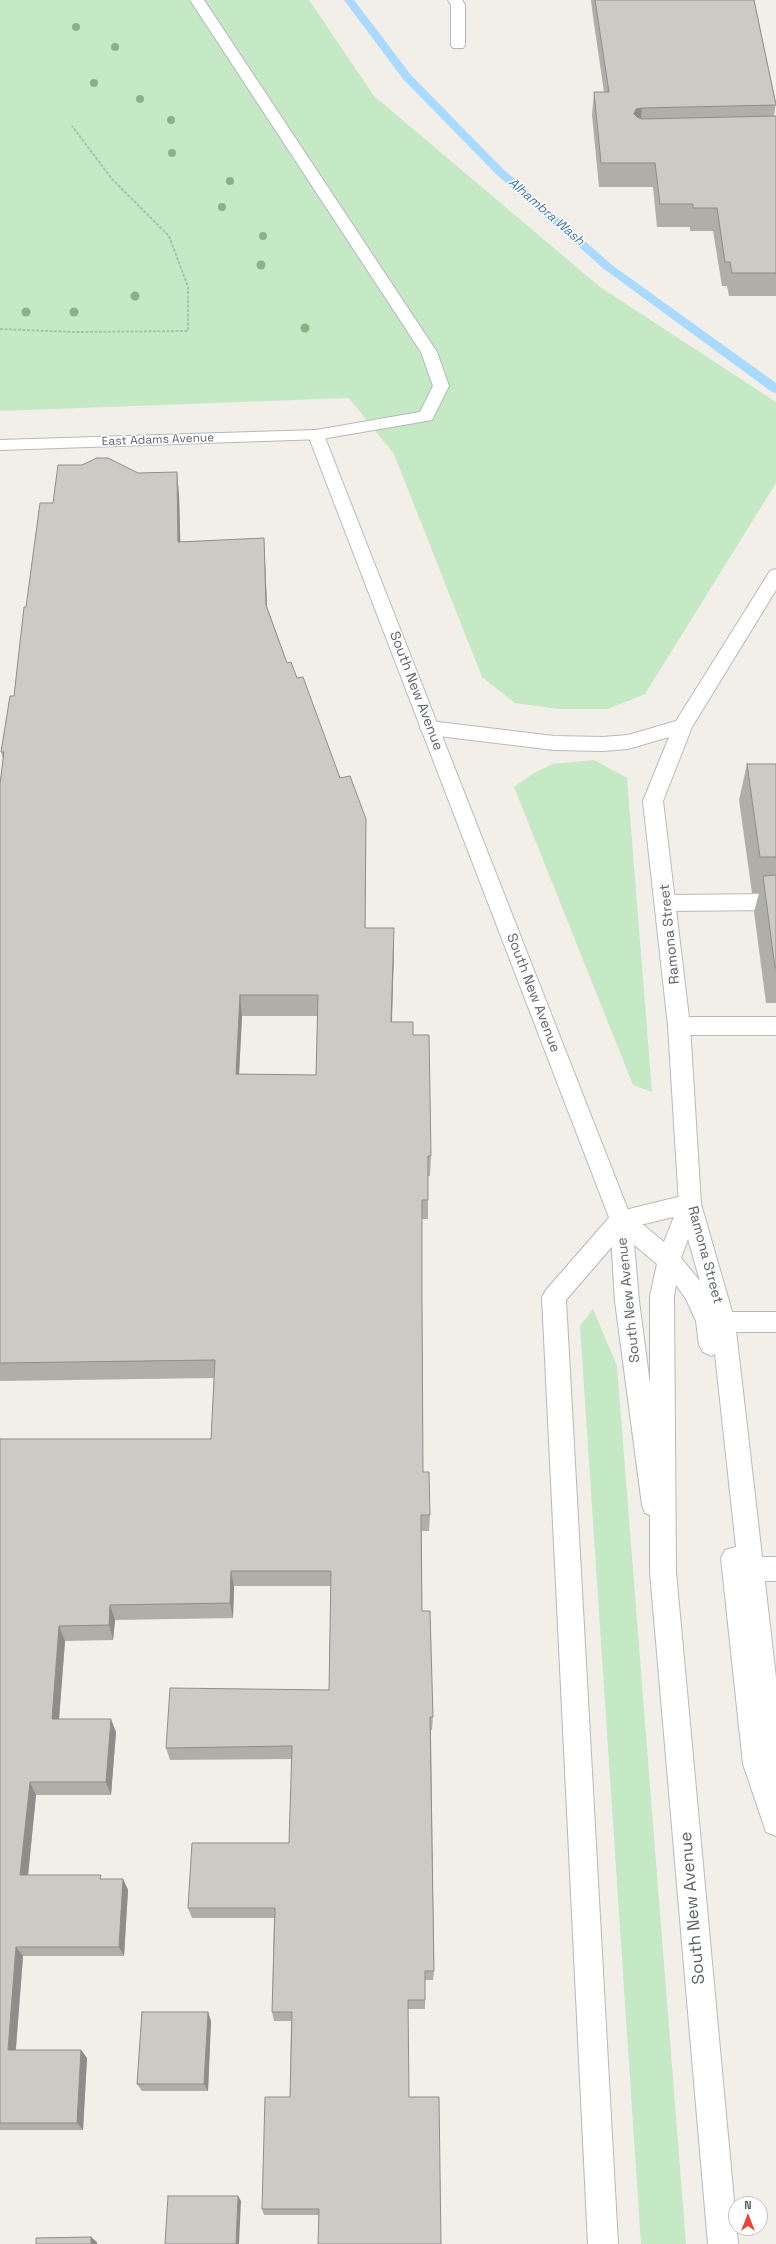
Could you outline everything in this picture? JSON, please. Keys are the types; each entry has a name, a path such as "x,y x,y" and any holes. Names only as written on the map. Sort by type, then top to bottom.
{"main road":[{"name":"East Adams Avenue","path":"0,445 316,435 426,416 441,386 429,352 198,0"},
{"path":"456,0 458,5 458,45"},
{"name":"South New Avenue","path":"316,435 621,1220 627,1300 663,1572 723,2244"},
{"name":"Ramona Street","path":"724,1322 690,1204 679,1026 666,903 653,801 683,726 776,575"},
{"path":"430,728 554,743 603,744 628,742 683,726"},
{"path":"666,903 776,902"},
{"path":"679,1026 776,1026"},
{"name":"South New Avenue","path":"663,1572 662,1296 670,1260 690,1204"},
{"path":"603,2244 554,1297 621,1220 690,1204"},
{"path":"621,1220 670,1260 695,1292 708,1321 756,1764 776,1822"},
{"path":"776,1322 724,1322 750,1569 771,1719 776,1794"},
{"path":"750,1569 776,1569"}],"path":[{"path":"0,329 74,332 188,331 188,288 169,236 112,179 72,126"}],"green space":[{"path":"0,0 309,0 374,96 600,287 776,402 776,483 645,694 608,709 559,709 515,703 482,677 394,454 349,398 0,411"},
{"path":"594,760 627,778 652,1092 633,1085 514,787 534,773 553,764"},
{"path":"593,1309 617,1366 686,2244 641,2244 580,1326"}],"building":[{"path":"595,0 754,0 776,105 642,108 636,109 634,114 642,119 776,116 776,273 732,273 730,262 725,262 717,208 693,208 693,204 660,204 655,163 601,163 594,92 609,92"},
{"path":"97,458 108,458 138,473 177,472 178,542 264,538 266,605 287,663 291,662 297,678 303,677 340,778 350,776 366,819 365,928 394,928 391,1022 413,1022 413,1035 429,1035 431,1156 428,1156 428,1200 422,1200 422,1304 423,1472 429,1472 430,1515 421,1515 422,1611 430,1611 433,1717 430,1717 434,1971 425,1971 425,2000 408,2000 409,2097 439,2097 441,2244 318,2244 319,2209 262,2209 265,2097 290,2097 292,2012 272,2012 275,1908 188,1908 192,1843 289,1843 292,1746 166,1748 170,1688 329,1690 331,1571 231,1571 230,1603 110,1605 109,1625 59,1626 52,1719 111,1719 106,1782 30,1782 20,1875 101,1875 100,1879 123,1879 119,1947 16,1947 8,2050 81,2050 77,2123 0,2123 0,1439 211,1439 215,1360 0,1363 0,784 4,752 1,752 10,696 14,696 24,607 26,607 40,503 53,503 58,465 82,465","holes":["240,995 318,995 316,1075 236,1074"]},
{"path":"747,764 776,764 776,857 760,857"},
{"path":"776,875 776,968 775,968 763,876"},
{"path":"142,2012 208,2012 204,2084 137,2084"},
{"path":"168,2196 238,2196 236,2244 165,2244"},
{"path":"91,2237 91,2244 36,2244 36,2238"}],"waterway":[{"name":"Alhambra Wash","path":"349,0 407,77 500,172 608,267 776,389"}]}
